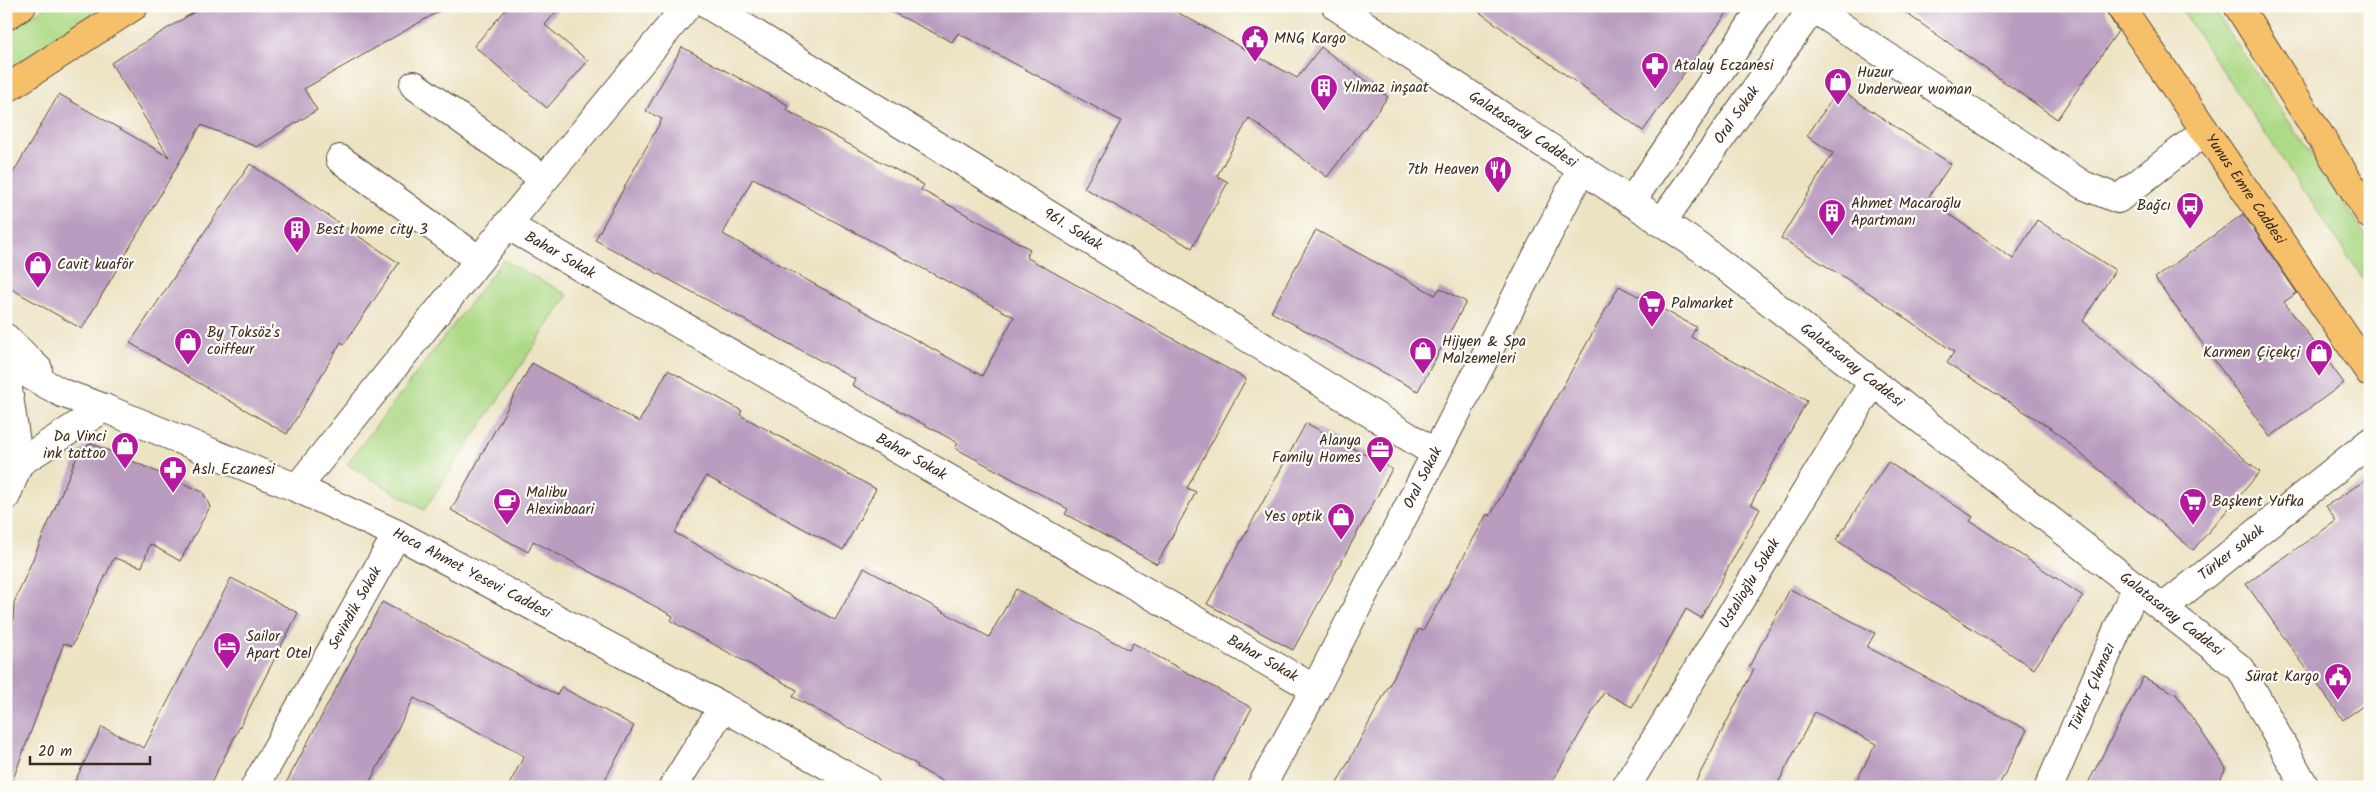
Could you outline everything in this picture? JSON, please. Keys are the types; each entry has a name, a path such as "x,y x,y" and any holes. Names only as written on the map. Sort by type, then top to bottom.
{"main road":[{"path":"6,16 22,6"},
{"path":"6,89 134,6"},
{"name":"Yunus Emre Caddesi","path":"2120,6 2204,132 2370,373"},
{"path":"2238,6 2370,215"}],"street":[{"path":"297,488 544,179 687,6"},
{"name":"961. Sokak","path":"710,6 1435,452"},
{"name":"Galatasaray Caddesi","path":"1336,6 1701,248 2241,669 2305,787"},
{"path":"1631,202 1764,6"},
{"path":"1814,7 2083,185 2118,199 2204,132"},
{"name":"Oral Sokak","path":"1661,223 1814,7"},
{"path":"414,85 544,179"},
{"path":"340,159 479,260"},
{"name":"Oral Sokak","path":"1260,787 1315,689 1582,168"},
{"name":"Bahar Sokak","path":"507,225 1315,689"},
{"name":"Hoca Ahmet Yesevi Caddesi","path":"6,338 62,393"},
{"name":"Hoca Ahmet Yesevi Caddesi","path":"6,362 62,393 104,408 297,488 397,534 723,707 866,787"},
{"path":"6,376 19,463 6,496"},
{"name":"Ustalioğlu Sokak","path":"1626,787 1873,382"},
{"path":"19,463 104,408"},
{"name":"Türker sokak","path":"2163,608 2370,442"},
{"name":"Sevindik Sokak","path":"255,787 397,534"},
{"name":"Türker Çıkmazı","path":"2049,787 2136,587"},
{"path":"673,787 723,707"}],"green space":[{"path":"48,6 108,6 6,72 6,32"},
{"path":"2179,6 2211,6 2370,242 2370,289"},
{"path":"503,260 568,295 424,510 347,464"}],"building":[{"path":"204,6 448,6 304,89 317,110 257,147 201,125 82,329 6,286 6,185 59,94 169,157 111,63"},
{"path":"509,6 561,6 545,25 588,61 547,108 474,46"},
{"path":"880,6 1166,6 1297,78 1321,47 1388,97 1327,177 1249,118 1217,176 1228,182 1192,248 1084,188 1121,121 958,33 952,42"},
{"path":"1471,6 1732,6 1643,131"},
{"path":"1896,6 2103,6 2118,31 2057,119"},
{"path":"682,47 788,105 786,110 924,185 921,190 1030,249 1026,257 1246,379 1187,488 1196,492 1157,564 1065,514 1068,509 955,448 958,443 852,385 855,379 595,240 662,119 646,111","holes":["753,178 1014,317 982,376 723,234"]},
{"path":"1839,89 1951,164 1927,199 2013,259 2037,220 2115,270 2083,321 2260,472 2193,550 2052,429 1947,363 1954,352 1871,294 1781,238 1833,153 1807,136"},
{"path":"250,164 399,263 344,344 341,342 287,434 130,343"},
{"path":"2243,214 2297,293 2284,302 2344,383 2270,437 2155,278"},
{"path":"1316,230 1435,295 1440,288 1466,302 1418,391 1271,312"},
{"path":"1619,286 1696,327 1691,337 1807,401 1751,504 1760,509 1701,618 1686,609 1632,707 1604,692 1549,787 1335,787 1419,629 1423,631 1487,514 1490,516"},
{"path":"532,363 639,422 668,370 742,411 740,415 876,489 843,550 706,476 675,533 835,620 864,568 989,637 1016,589 1129,650 1133,643 1252,708 1209,787 953,787 917,767 918,765 793,697 797,690 671,621 673,616 533,541 528,552 451,510"},
{"path":"1306,423 1392,469 1293,650 1207,604"},
{"path":"91,443 203,492 210,507 180,561 150,544 142,567 114,558 72,646 64,643 10,787 6,787 6,662 10,664 14,603 79,452"},
{"path":"1888,462 1973,517 1970,521 2083,596 2034,669 1836,540"},
{"path":"2370,477 2370,701 2343,720 2246,584 2336,521 2326,506"},
{"name":"Sailor Apart Otel","path":"231,578 298,613 209,787 72,787 102,727 144,748"},
{"path":"1790,589 1875,633 1867,647 2027,730 1998,787 1853,787 1876,744 1815,712 1776,787 1693,787 1754,669 1749,667"},
{"path":"382,602 557,695 561,687 634,726 601,787 508,787 524,756 414,698 367,787 284,787"},
{"path":"2143,677 2176,694 2226,768 2216,787 2086,787"}],"place":[{"name":"MNG Kargo","path":"1255,63"},
{"name":"Atalay Eczanesi","path":"1655,90"},
{"name":"Huzur Underwear woman","path":"1838,106"},
{"name":"Yılmaz inşaat","path":"1324,112"},
{"name":"7th Heaven","path":"1498,194"},
{"name":"Bağcı","path":"2190,230"},
{"name":"Ahmet Macaroğlu Apartmanı","path":"1832,237"},
{"name":"Best home city 3","path":"297,254"},
{"name":"Cavit kuaför","path":"38,289"},
{"name":"Palmarket","path":"1652,328"},
{"name":"By Toksöz's coiffeur","path":"188,366"},
{"name":"Hijyen & Spa Malzemeleri","path":"1423,375"},
{"name":"Karmen Çiçekçi","path":"2319,377"},
{"name":"Da Vinci ink tattoo","path":"125,470"},
{"name":"Alanya Family Homes","path":"1380,474"},
{"name":"Aslı Eczanesi","path":"173,494"},
{"name":"Malibu Alexinbaari","path":"507,526"},
{"name":"Başkent Yufka","path":"2193,526"},
{"name":"Yes optik","path":"1341,541"},
{"name":"Sailor Apart Otel","path":"227,670"},
{"name":"Sürat Kargo","path":"2338,701"}]}
